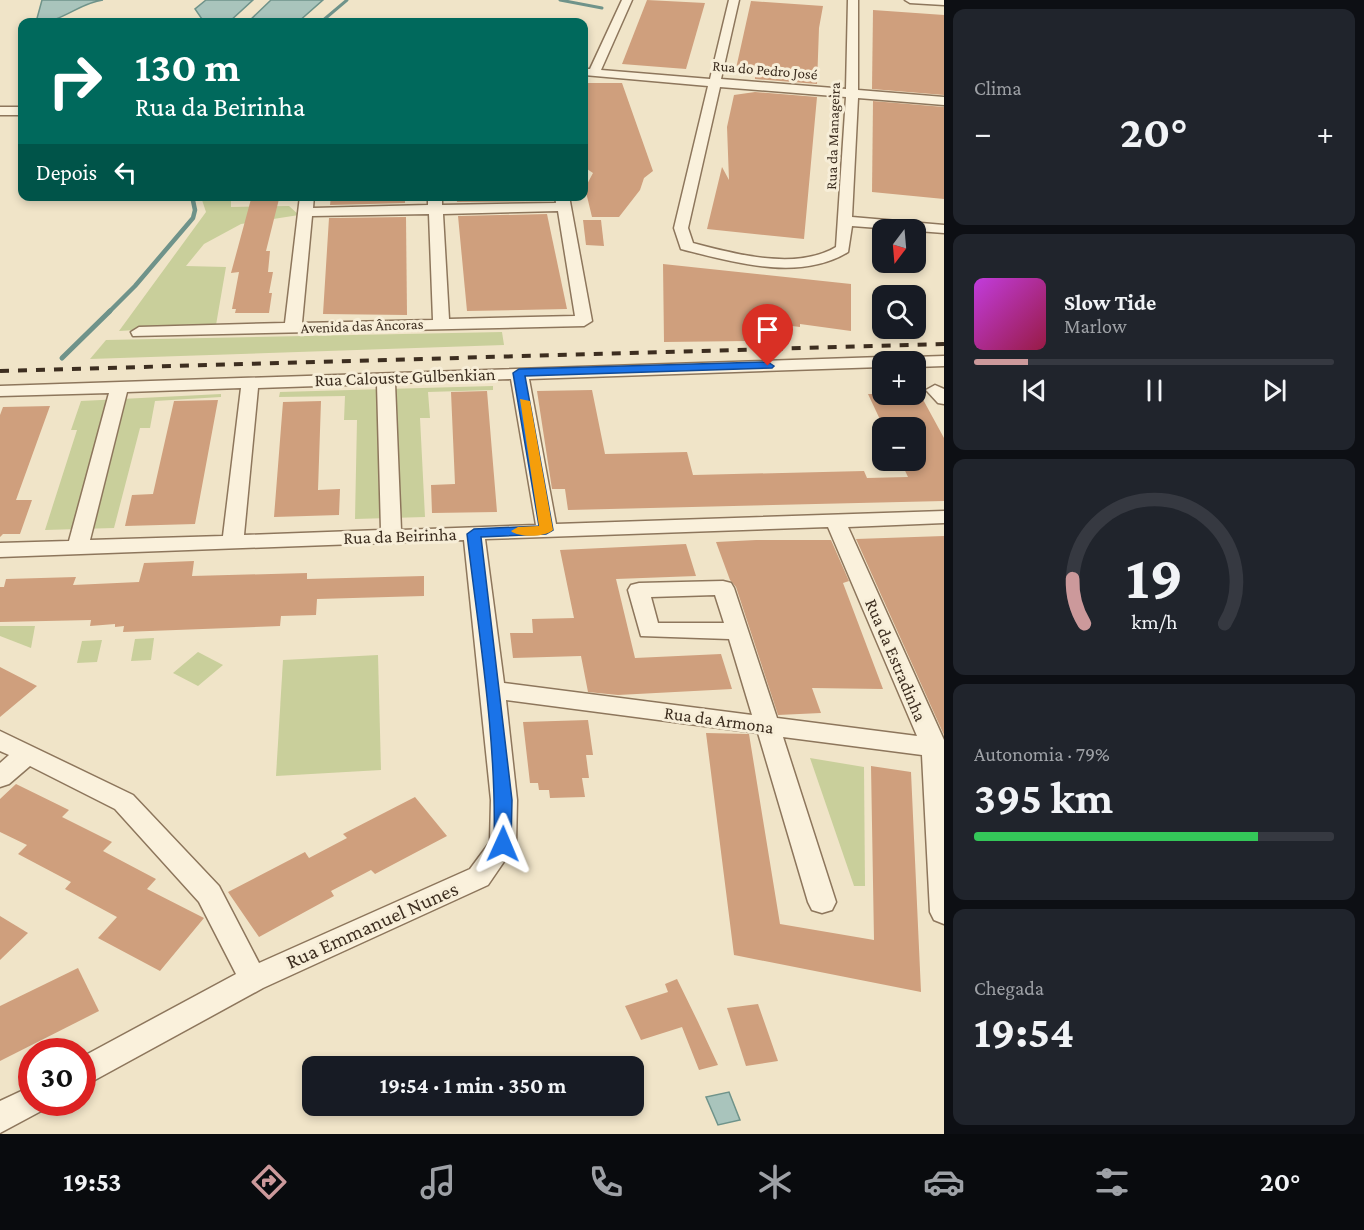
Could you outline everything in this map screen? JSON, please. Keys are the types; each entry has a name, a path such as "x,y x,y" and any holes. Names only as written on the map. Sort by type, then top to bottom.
{"street":[{"path":"589,72 627,0"},
{"path":"715,82 734,0"},
{"name":"Rua da Manageira","path":"715,82 681,228 686,246 717,254 794,261 822,260 843,249 852,93 854,0"},
{"path":"910,0 942,1"},
{"name":"Rua do Pedro José","path":"589,72 944,101"},
{"path":"0,111 18,111"},
{"path":"293,328 306,204 563,202"},
{"name":"Avenida das Âncoras","path":"139,332 584,321 563,202"},
{"path":"435,203 441,324"},
{"path":"846,221 944,230"},
{"path":"926,361 944,361"},
{"name":"Rua Calouste Gulbenkian","path":"2,395 119,387 872,362"},
{"path":"926,364 944,369"},
{"path":"519,373 546,530"},
{"path":"386,378 392,537"},
{"path":"233,542 250,383"},
{"path":"78,547 119,387"},
{"name":"Rua da Beirinha","path":"0,549 944,517"},
{"name":"Rua da Estradinha","path":"835,520 939,749 944,912"},
{"name":"Rua Emmanuel Nunes","path":"96,1064 253,979 479,877 503,844 504,800 474,534"},
{"path":"737,631 769,726 822,902"},
{"name":"Rua da Armona","path":"493,690 939,749"},
{"path":"0,740 124,802 209,894 253,979"},
{"path":"0,777 27,754"},
{"path":"0,1118 18,1108"}],"green space":[{"path":"202,201 231,201 231,207 289,206 299,215 241,224 204,244 186,266 226,267 216,325 119,331 206,212"},
{"path":"502,332 504,345 90,359 106,340"},
{"path":"493,386 493,390 428,392 430,418 420,418 425,517 355,519 357,420 344,420 345,396 279,397 280,392"},
{"path":"221,394 221,397 155,401 150,428 140,428 114,528 45,530 77,430 71,430 81,401"},
{"path":"0,626 35,626 31,648 0,636"},
{"path":"154,638 151,660 131,661 135,639"},
{"path":"102,640 97,662 77,663 82,641"},
{"path":"198,652 223,665 198,686 173,673"},
{"path":"378,655 381,770 276,776 283,660"},
{"path":"810,758 864,767 865,886 854,886"}],"water":[{"path":"42,0 103,0 57,18 37,18"},
{"path":"206,0 253,0 233,18 201,18 195,9"},
{"path":"271,0 323,0 303,18 252,18"},
{"path":"729,1092 740,1120 718,1125 706,1097"}],"building":[{"path":"647,0 705,3 686,69 622,64"},
{"path":"751,1 823,6 819,28 817,84 755,79 755,75 735,73"},
{"path":"873,10 944,15 944,95 872,89"},
{"path":"588,83 622,83 653,171 644,178 640,190 619,217 592,217 588,200 588,182 593,173 588,170"},
{"path":"755,92 817,97 804,239 707,229 722,167 729,180 727,127 734,95"},
{"path":"873,101 944,107 944,199 872,192"},
{"path":"250,201 278,201 266,251 270,251 268,272 273,272 269,293 272,293 269,313 235,313 236,309 232,309 239,272 231,273"},
{"path":"330,201 405,201 405,203 330,205"},
{"path":"457,201 544,201 457,202"},
{"path":"547,214 567,309 467,311 458,216"},
{"path":"406,217 407,315 323,314 329,218"},
{"path":"583,220 601,220 604,246 586,245"},
{"path":"663,264 851,284 851,331 800,324 800,327 752,321 747,341 664,342"},
{"path":"592,390 605,454 687,452 693,475 864,471 867,478 908,477 905,471 926,471 926,417 879,417 873,405 926,405 944,438 944,501 568,510 565,489 552,489 537,391"},
{"path":"487,391 497,512 432,513 431,485 455,484 451,392"},
{"path":"218,400 195,524 125,526 132,495 153,494 174,401"},
{"path":"321,401 318,490 340,489 339,515 274,517 283,402"},
{"path":"50,406 16,500 32,500 20,534 3,534 0,537 0,415 3,407"},
{"path":"944,536 944,735 856,539"},
{"path":"831,540 849,581 843,583 883,689 812,688 821,713 778,715 736,587 730,580 716,542"},
{"path":"686,544 696,576 616,579 635,658 721,654 732,689 618,695 588,692 581,656 513,658 510,633 533,633 532,619 574,618 560,550"},
{"path":"194,561 192,576 307,573 307,579 424,576 424,596 317,599 316,615 281,616 280,626 123,632 124,626 115,627 115,624 90,626 91,620 0,622 0,587 4,587 6,579 76,577 73,585 139,582 144,563"},
{"path":"0,667 37,686 0,717"},
{"path":"588,720 593,755 586,755 589,778 582,778 585,797 550,798 549,790 539,790 538,783 530,783 523,722"},
{"path":"706,733 749,734 780,924 874,940 871,766 911,772 921,992 734,955"},
{"path":"16,784 69,810 62,817 112,842 103,851 156,879 147,889 204,918 160,971 98,938 117,917 65,889 71,882 18,854 27,845 0,832 0,799"},
{"path":"415,797 447,836 375,874 371,870 331,891 334,896 259,937 228,892 305,852 309,858 347,838 343,834"},
{"path":"0,916 28,933 0,960"},
{"path":"78,968 99,1011 46,1038 18,1038 18,1052 0,1061 0,1006"},
{"path":"677,979 718,1065 699,1070 682,1027 641,1040 625,1006 668,992 665,984"},
{"path":"758,1004 778,1061 746,1066 727,1008"}],"waterway":[{"path":"326,18 347,0"},
{"path":"560,0 602,8"},
{"path":"110,311 135,286 193,218 195,210 193,201"},
{"path":"62,358 110,311"}],"railway":[{"path":"0,371 944,344"}],"slow traffic":[{"path":"518,531 546,530 524,401"}],"route":[{"path":"503,844 504,800 498,734 474,534 546,530 519,373 768,366"}]}
